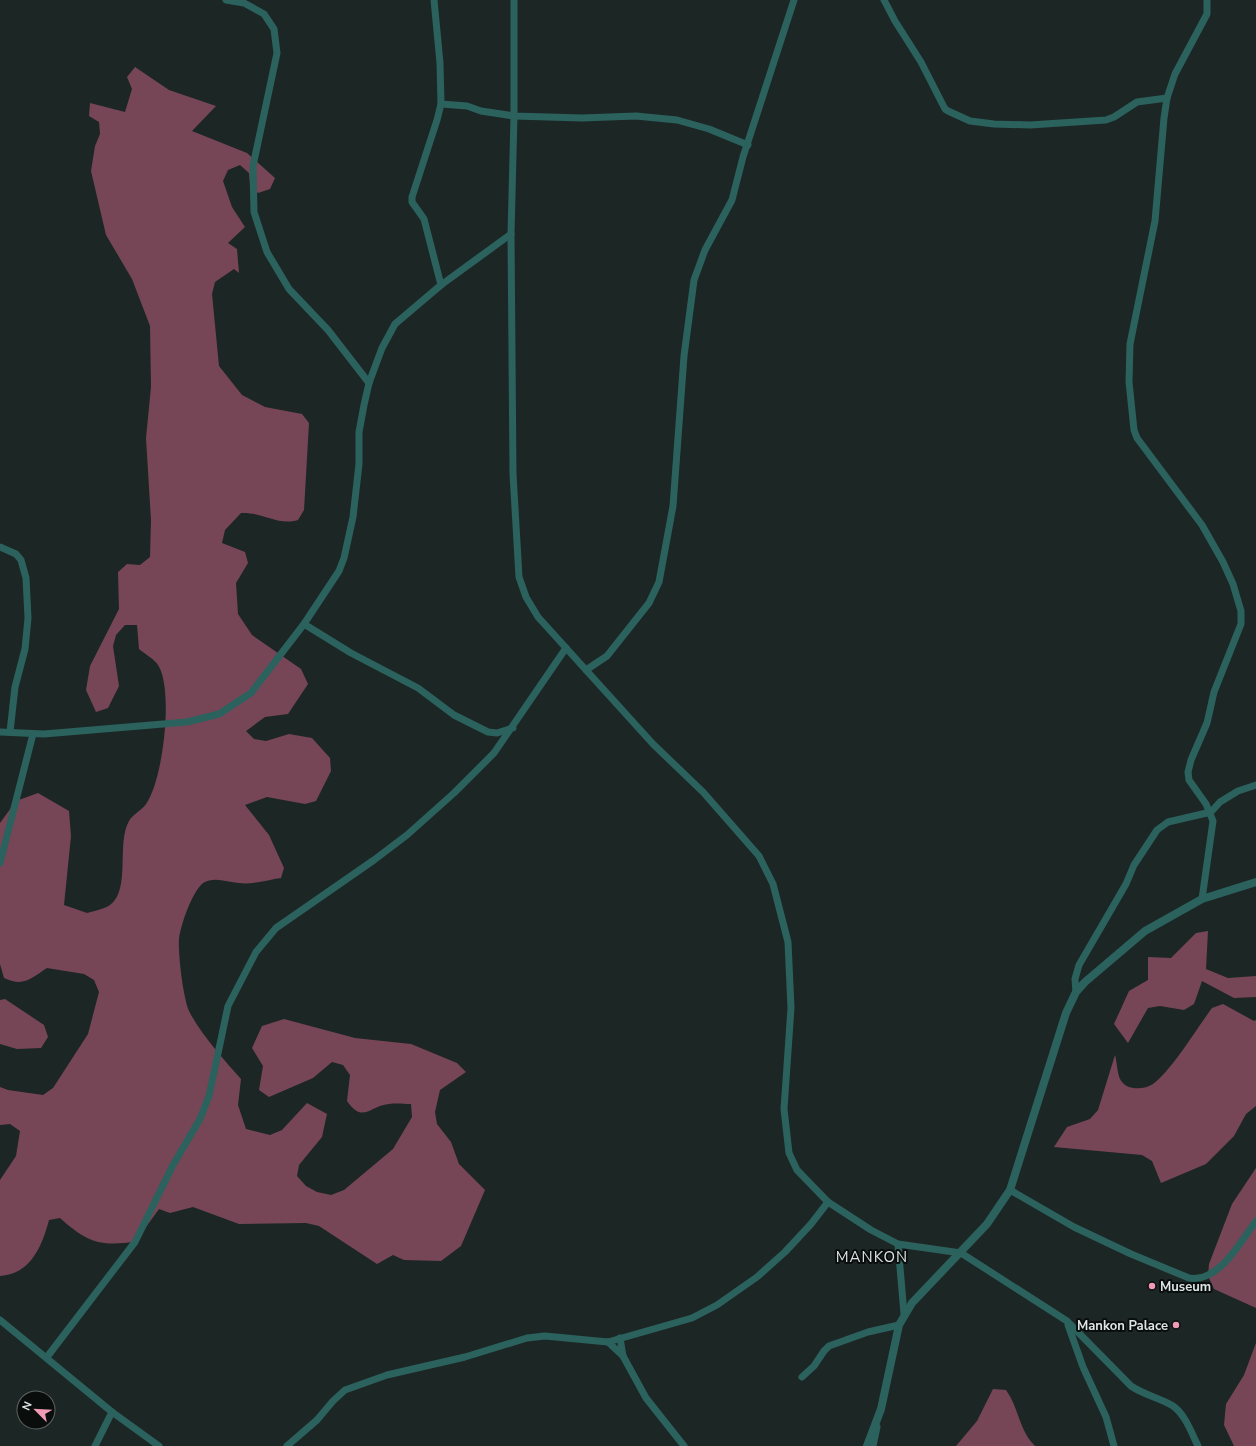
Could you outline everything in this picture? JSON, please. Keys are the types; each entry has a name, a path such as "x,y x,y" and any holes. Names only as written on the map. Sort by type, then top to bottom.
{"street":[{"path":"226,0 244,3 264,14 274,29 277,53 253,166 254,212 267,252 289,289 328,330 369,383"},
{"path":"434,0 440,64 441,104 412,196 412,202 424,219 441,285"},
{"path":"514,0 514,116 511,234 513,474 519,577 526,597 538,617 653,744 703,792 759,856 773,884 788,942 791,1008 784,1109 789,1153 797,1170 828,1202 871,1230 898,1244 961,1254 1067,1321 1131,1386 1142,1394 1173,1406 1179,1412 1198,1446"},
{"path":"586,670 607,656 650,604 659,582 674,499 684,356 693,286 705,250 732,200 794,0"},
{"path":"884,0 895,21 921,62 945,109 970,121 994,124 1030,125 1106,120 1114,118 1136,102 1167,98"},
{"path":"1202,899 1213,821 1211,812 1189,780 1188,772 1191,760 1206,722 1214,692 1240,624 1241,611 1233,584 1223,562 1202,525 1137,438 1134,430 1129,382 1130,344 1155,221 1167,98 1180,64 1207,14 1207,0"},
{"path":"441,104 468,106 514,116 582,118 636,116 661,118 691,123 748,145"},
{"path":"0,732 33,734 186,722 219,714 251,693 304,624 339,571 344,558 353,517 359,464 359,432 369,383 382,348 395,324 441,285 511,234"},
{"path":"0,547 16,554 22,560 26,578 28,618 25,649 15,687 10,732"},
{"path":"304,624 351,653 418,688 454,715 488,732 497,733 513,728"},
{"path":"48,1358 135,1242 173,1165 200,1119 209,1096 228,1006 256,952 276,928 374,860 454,794 494,754 566,648"},
{"path":"0,863 33,734"},
{"path":"1076,992 1075,979 1078,965 1126,884 1134,865 1157,830 1168,822 1211,812 1220,802 1238,791 1256,784"},
{"path":"873,1446 899,1325 904,1314 912,1303 961,1254 987,1224 1010,1190 1064,1020 1076,992 1145,931 1202,899 1256,882"},
{"path":"1010,1190 1074,1226 1131,1254 1189,1278 1196,1279 1208,1276 1224,1263 1256,1221"},
{"path":"286,1446 316,1420 332,1401 346,1390 387,1376 465,1357 527,1338 545,1336 582,1338 608,1342 692,1318 717,1305 757,1277 785,1252 811,1224 828,1202"},
{"path":"898,1244 904,1314"},
{"path":"0,1320 112,1412 159,1446"},
{"path":"1067,1321 1083,1367 1106,1416 1114,1446"},
{"path":"802,1377 814,1366 829,1346 868,1332 899,1325"},
{"path":"620,1338 623,1356"},
{"path":"608,1342 623,1356 646,1398 684,1446"},
{"path":"866,1446 880,1408"},
{"path":"95,1446 112,1412"}],"shaded area":[{"path":"135,67 169,90 216,106 192,131 247,153 275,178 270,189 258,193 250,185 249,173 240,165 228,170 223,181 232,207 245,227 228,243 237,249 239,273 234,269 215,282 212,294 219,366 242,395 265,407 302,414 309,423 304,510 298,520 290,521 277,520 249,513 241,513 225,530 222,543 245,552 248,563 236,583 238,614 252,635 301,669 308,684 288,714 265,717 246,731 254,739 266,741 289,734 312,738 330,758 331,771 316,801 305,804 267,797 245,805 269,835 284,868 281,878 249,883 212,880 203,883 199,887 191,901 182,925 179,939 181,975 187,1005 189,1011 206,1037 241,1079 238,1105 246,1129 270,1135 282,1130 307,1103 327,1114 322,1137 299,1165 297,1176 306,1186 317,1192 331,1195 344,1190 393,1149 412,1117 411,1104 389,1104 382,1105 362,1113 358,1111 347,1101 350,1075 343,1065 332,1062 313,1078 269,1097 259,1090 263,1066 252,1048 262,1026 284,1019 355,1038 411,1044 457,1063 466,1072 440,1090 435,1112 437,1124 451,1142 459,1164 485,1190 461,1246 441,1261 404,1260 393,1255 377,1264 319,1226 306,1223 239,1224 193,1207 170,1213 159,1209 135,1242 103,1243 94,1241 78,1233 60,1218 49,1220 39,1249 34,1257 20,1270 11,1274 0,1276 0,1180 16,1156 20,1131 10,1124 0,1125 0,1087 8,1090 43,1095 53,1088 88,1034 99,992 94,980 84,974 47,968 22,982 11,981 4,978 0,964 0,823 16,801 38,793 69,811 71,836 64,905 87,913 110,905 116,898 120,888 125,831 129,821 146,804 152,792 157,776 164,735 166,713 163,677 158,665 139,649 137,625 125,625 116,635 113,646 119,686 108,708 96,712 86,690 90,666 119,609 118,572 127,564 140,565 150,557 151,520 146,438 151,387 150,326 132,279 106,235 91,171 95,146 100,134 99,122 89,116 90,103 125,112 132,89 127,77"},
{"path":"1208,931 1206,969 1228,978 1256,976 1256,997 1234,998 1202,981 1194,1004 1184,1010 1160,1006 1148,1008 1128,1043 1114,1024 1129,991 1148,980 1148,957 1171,958 1196,933"},
{"path":"5,999 44,1025 48,1037 41,1048 17,1049 0,1044 0,1000"},
{"path":"1223,1004 1254,1021 1256,1020 1256,1106 1246,1114 1234,1136 1206,1164 1161,1183 1152,1161 1142,1155 1054,1147 1067,1127 1090,1119 1098,1110 1115,1055 1120,1079 1126,1086 1140,1088 1149,1086 1160,1078 1168,1069 1212,1008"},
{"path":"1256,1168 1256,1308 1214,1289 1208,1276 1209,1264 1232,1204"},
{"path":"1256,1343 1256,1446 1234,1446 1224,1425 1226,1404 1244,1375"},
{"path":"993,1389 1006,1390 1014,1404 1022,1426 1035,1446 956,1446 977,1421"}],"place":[{"name":"Museum","path":"1152,1286"},
{"name":"Mankon Palace","path":"1176,1325"}],"district":[{"name":"MANKON","path":"872,1257"}]}
